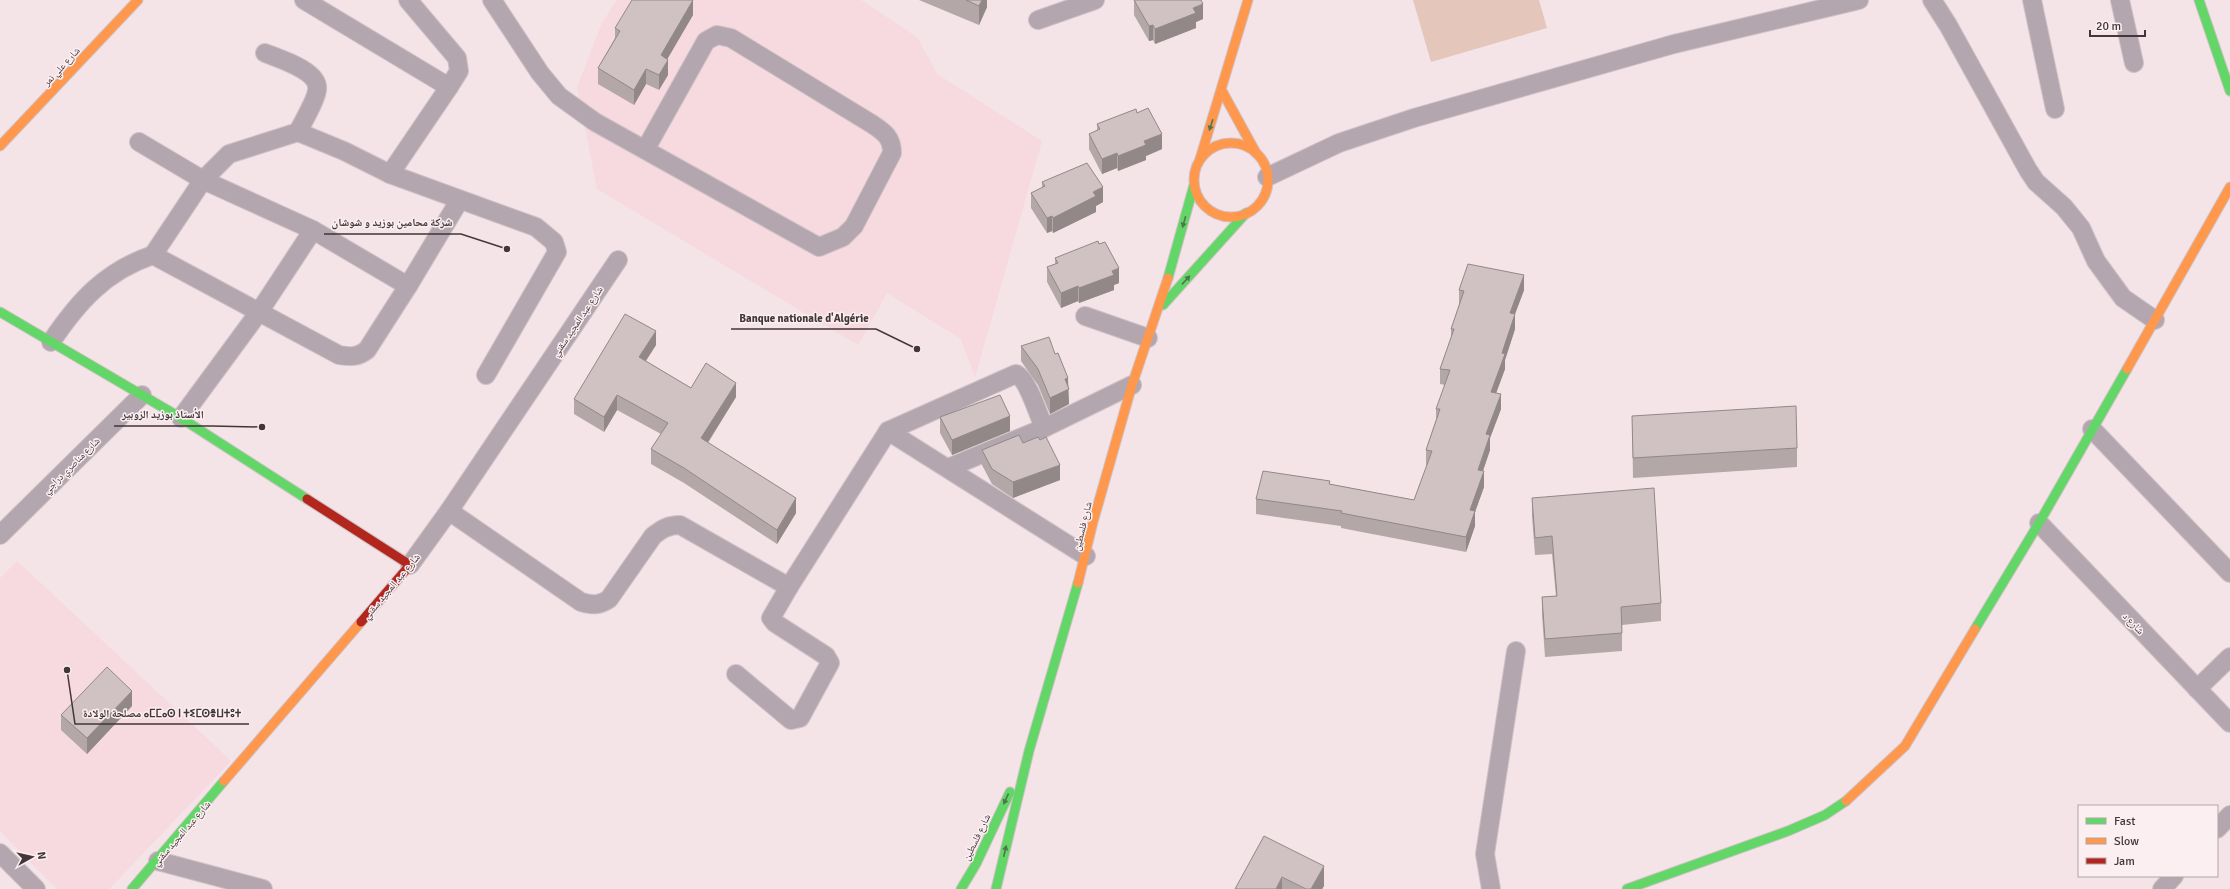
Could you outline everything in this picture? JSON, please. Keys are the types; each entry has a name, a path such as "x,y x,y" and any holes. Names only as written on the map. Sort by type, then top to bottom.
{"main road":[{"name":"شارع علي نمر","path":"0,146 138,0"},
{"path":"1244,0 1244,12"},
{"path":"1246,214 1224,216 1213,212 1200,201 1194,185 1194,176 1222,91 1248,0"},
{"path":"2199,0 2230,91"},
{"path":"1159,308 1246,214 1256,207 1267,188 1268,177 1266,168 1222,91"},
{"path":"1200,159 1207,151 1226,143 1237,143 1256,152"},
{"name":"شارع فلسطين","path":"996,889 1029,751 1086,556 1093,522 1132,385 1159,308 1194,185"},
{"path":"1627,889 1788,831 1825,814 1840,805 1884,767 1904,746 2039,523 2230,187"},
{"path":"0,312 181,418 410,565"},
{"name":"شارع عبد المجيد سقني","path":"132,889 158,861 410,565"},
{"name":"شارع فلسطين","path":"961,889 976,864 1029,751"}],"street":[{"path":"304,0 449,88"},
{"path":"390,174 459,71 457,58 408,0"},
{"path":"492,0 540,73 559,96 595,122 645,150 819,247 838,240 854,226 892,153 892,141 881,130 731,38 717,35 706,41 645,150"},
{"path":"1038,20 1095,0"},
{"path":"1268,177 1339,143 1414,118 1674,44 1859,0"},
{"path":"1932,0 1948,25 2036,182 2064,207 2081,228 2096,261 2123,298 2155,320"},
{"path":"2032,0 2055,109"},
{"path":"2120,0 2134,63"},
{"path":"265,53 298,67 311,75 317,83 317,91 298,132"},
{"path":"51,342 72,311 90,292 134,263 153,256 203,180 228,154 298,132 344,151 390,174 460,201 536,227 554,242 557,252 486,375"},
{"path":"139,142 203,180 313,230 408,286"},
{"path":"153,256 340,355 355,356 367,350 460,201"},
{"path":"181,418 259,312 313,230"},
{"name":"شارع عبد المجيد سقني","path":"410,565 449,511 618,260"},
{"path":"1085,316 1148,338"},
{"path":"736,674 791,720 800,718 830,662 826,656 775,623 770,618 888,431 1016,374 1020,376 1030,395 1044,428"},
{"path":"948,468 1044,428 1132,385"},
{"name":"شارع مناصري دراجي","path":"0,535 142,395"},
{"path":"2092,429 2230,573"},
{"path":"888,431 1086,556"},
{"path":"449,511 581,602 589,604 602,604 609,599 653,536 663,528 672,525 680,525 718,545 789,587"},
{"name":"شارع د","path":"2039,523 2230,723"},
{"path":"1491,889 1485,854 1516,651"},
{"path":"2198,690 2230,657"},
{"path":"2218,828 2230,815"},
{"path":"0,853 36,889"},
{"path":"158,861 263,889"},
{"path":"2162,889 2173,877"}],"shaded area":[{"path":"617,0 861,0 918,38 937,74 1042,141 975,377 961,339 887,293 858,345 597,189 577,87 602,23"},
{"path":"1413,0 1539,0 1547,28 1431,62"},
{"path":"17,561 231,761 109,889 57,889 0,831 0,578"}],"building":[{"path":"632,0 693,0 661,55 668,60 659,75 646,69 634,90 598,68 620,31 615,28"},
{"path":"966,0 982,0 979,6"},
{"path":"1134,0 1201,0 1203,4 1193,8 1196,13 1155,29 1153,25 1149,26"},
{"path":"1148,108 1162,134 1144,141 1146,145 1118,156 1117,153 1102,159 1089,134 1100,129 1097,124 1136,109 1137,113"},
{"path":"1087,163 1103,187 1093,192 1096,196 1053,218 1052,216 1047,218 1031,193 1045,186 1042,182"},
{"path":"1098,241 1099,244 1105,242 1119,268 1112,271 1114,275 1061,293 1047,267 1058,263 1055,258"},
{"path":"1468,264 1524,275 1510,313 1515,314 1502,353 1505,354 1491,392 1501,394 1486,434 1490,435 1478,470 1484,471 1470,510 1475,511 1466,537 1341,513 1342,511 1256,499 1263,471 1330,481 1329,484 1414,500 1432,451 1426,450 1440,409 1436,409 1450,370 1440,369 1454,329 1451,329 1464,291 1459,290"},
{"path":"625,314 656,331 639,357 691,388 706,363 736,383 701,438 796,498 777,530 684,468 651,449 668,423 617,395 604,417 574,399"},
{"path":"1049,337 1055,354 1058,353 1068,378 1065,379 1069,389 1050,398 1038,369 1021,346"},
{"path":"1000,395 1010,416 952,440 940,417"},
{"path":"1796,406 1797,448 1633,458 1632,416"},
{"path":"1019,435 1023,443 1038,437 1040,440 1046,437 1060,465 1013,482 992,469 982,450"},
{"path":"1654,488 1661,603 1621,607 1622,633 1545,639 1542,597 1557,596 1552,536 1535,538 1532,498"},
{"path":"107,667 132,691 87,738 61,715"},
{"path":"1264,836 1324,866 1311,889 1306,889 1282,877 1276,889 1235,889"}],"traffic: fast":[{"path":"2199,0 2230,91"},
{"path":"1168,278 1194,185"},
{"path":"1163,305 1246,213"},
{"path":"0,312 181,418 307,499"},
{"path":"1975,629 2039,523 2127,369"},
{"path":"996,889 1029,751 1078,583"},
{"path":"132,889 224,781"},
{"path":"961,889 976,864 1010,792"},
{"path":"1627,889 1788,831 1825,815 1846,801"}],"traffic: slow":[{"path":"0,146 138,0"},
{"path":"1200,159 1248,0"},
{"path":"1222,91 1256,153"},
{"path":"1231,143 1245,146 1257,154 1265,166 1268,180 1265,194 1257,206 1245,214 1231,217 1217,214 1205,206 1197,194 1194,180 1197,166 1205,154 1217,146 1231,143"},
{"path":"2127,369 2230,187"},
{"path":"1078,583 1093,522 1132,385 1168,278"},
{"path":"224,781 361,622"},
{"path":"1846,801 1905,746 1975,629"}],"traffic: jam":[{"path":"307,499 410,565 361,622"}],"place":[{"name":"شركة محامين بوزيد و شوشان","path":"507,249"},
{"name":"Banque nationale d'Algérie","path":"917,349"},
{"name":"الأستاذ بوزيد الزوبير","path":"262,427"},
{"name":"مصلحة الولادة ⴰⵎⵎⴰⵙ ⵏ ⵜⵉⵎⵙⴻⵡⵜⵓⵜ","path":"67,670"}]}
